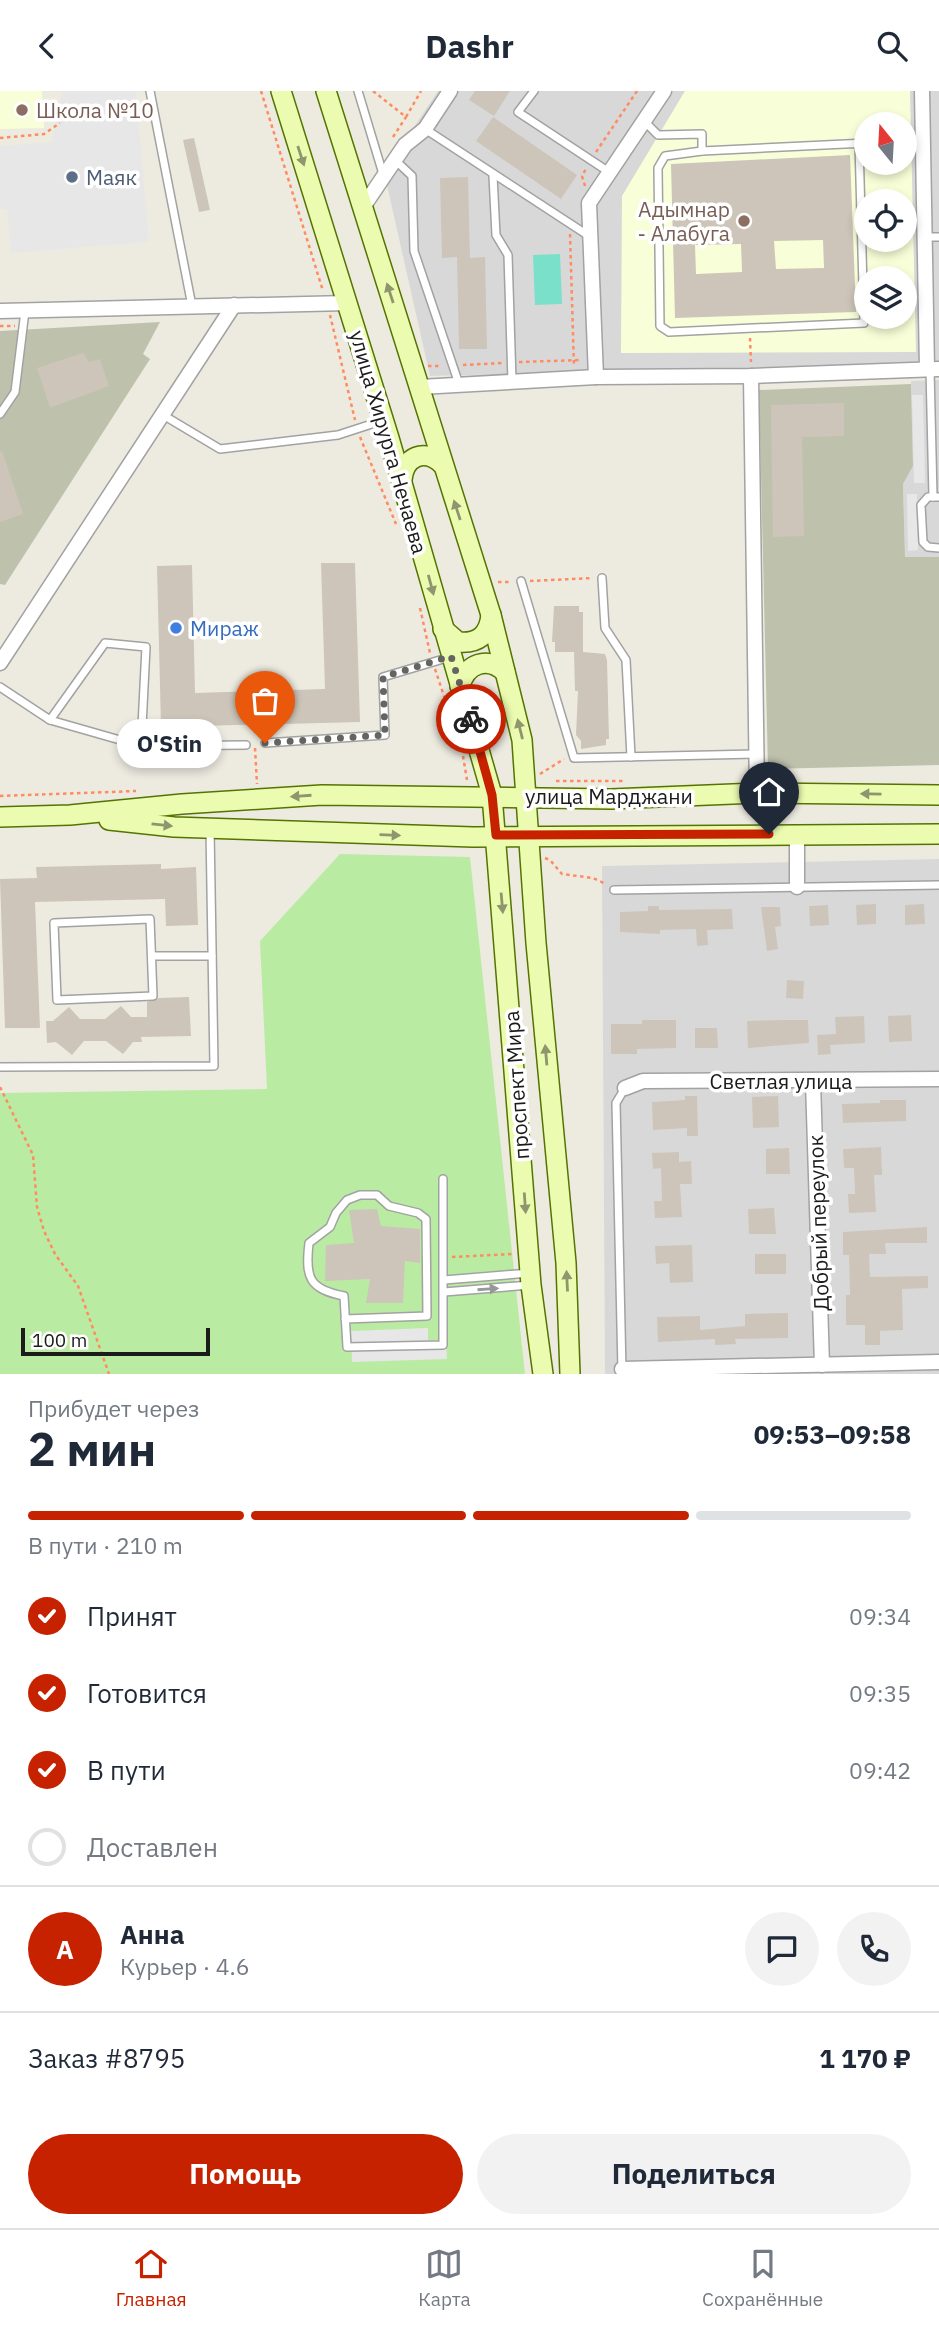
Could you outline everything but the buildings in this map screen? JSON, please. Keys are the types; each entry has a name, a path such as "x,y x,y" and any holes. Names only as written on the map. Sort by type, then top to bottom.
{"main road":[{"name":"улица Хирурга Нечаева","path":"281,91 402,480 443,629 442,659 460,686 492,795"},
{"name":"улица Хирурга Нечаева","path":"327,91 491,615 523,740 528,797"},
{"path":"402,480 407,461 416,456 426,454 442,464"},
{"path":"443,629 458,642 478,640 490,625 491,615"},
{"path":"460,686 466,672 478,664 493,664 505,672"},
{"name":"улица Марджани","path":"0,817 70,815 322,795 492,795 611,799 757,793 939,795"},
{"name":"проспект Мира","path":"492,795 535,1326 543,1374"},
{"name":"проспект Мира","path":"528,797 536,943 569,1323 570,1374"},
{"name":"улица Марджани","path":"70,815 210,828 460,837 528,834 939,834"},
{"path":"506,943 512,950 521,953 530,950 536,943"},
{"path":"535,1326 538,1319 551,1311 565,1316 569,1323"}],"street":[{"path":"363,207 405,145 425,129 450,91"},
{"path":"596,377 589,203 664,91"},
{"path":"420,387 596,377 751,376 932,369 932,237 923,141 922,91"},
{"path":"0,311 348,303"},
{"path":"0,663 233,305"},
{"path":"751,376 757,793"},
{"path":"797,834 797,887"},
{"name":"Светлая улица","path":"625,1088 643,1081 813,1082 939,1079"},
{"name":"Добрый переулок","path":"813,1082 823,1369"},
{"path":"622,1372 823,1369 939,1362"}],"lane":[{"path":"150,91 192,306"},
{"path":"358,91 384,177"},
{"path":"534,91 518,113 609,172"},
{"path":"644,121 658,135 702,134 702,151"},
{"path":"425,129 590,237"},
{"path":"917,141 923,141"},
{"path":"854,143 702,151 665,156 658,168 658,321 669,332 864,323 863,175"},
{"path":"395,160 412,176 414,251 460,385"},
{"path":"493,176 496,235 508,255 512,381"},
{"path":"0,301 0,311"},
{"path":"0,414 15,392 25,310"},
{"path":"932,369 935,385 936,497 924,500 921,505 922,538 928,547 939,548"},
{"path":"162,414 220,449 338,435 384,420"},
{"path":"602,578 605,628 626,660 631,757"},
{"path":"521,581 574,758 757,754"},
{"path":"50,720 106,643 146,647 141,745"},
{"path":"265,743 385,735 383,677 442,659"},
{"path":"0,687 50,720 141,745 251,745"},
{"path":"0,1067 214,1066 210,828"},
{"path":"614,890 939,885"},
{"path":"150,919 152,956 153,996 57,1000 54,923 150,919"},
{"path":"152,956 212,957"},
{"path":"622,1372 617,1103 625,1088"},
{"path":"345,1319 426,1316 428,1226 418,1213 396,1209 377,1195 360,1195 340,1207 331,1227 309,1243 309,1275 324,1292 344,1296 345,1319 347,1347 443,1345 443,1179"},
{"path":"444,1280 531,1279"},
{"path":"444,1292 531,1279"}],"path":[{"path":"261,91 326,303 358,429 399,531"},
{"path":"373,91 406,117 421,91"},
{"path":"589,203 582,176 637,91"},
{"path":"0,138 44,134 60,123"},
{"path":"570,224 574,378"},
{"path":"750,328 751,376"},
{"path":"495,583 602,578"},
{"path":"419,604 442,659 458,737"},
{"path":"251,745 257,787"},
{"path":"462,750 467,787"},
{"path":"529,776 542,774 573,753"},
{"path":"545,858 562,874 593,878 614,890"},
{"path":"0,1087 33,1155 37,1207 44,1231 55,1254 78,1286 109,1374"},
{"path":"443,1258 520,1254"}],"shaded area":[{"name":"Школа №10","path":"0,91 42,91 44,128 0,129"},
{"name":"Маяк","path":"62,91 136,91 149,242 11,253 7,209 0,209 0,146 52,142"},
{"path":"438,91 939,91 939,363 430,376 384,172"},
{"name":"Адымнар - Алабуга","path":"685,91 910,91 910,112 854,112 854,175 912,175 912,189 854,189 854,252 914,252 914,266 854,266 854,329 915,329 916,352 621,353 622,196"},
{"path":"560,254 562,304 535,305 533,255"},
{"path":"160,322 143,354 150,359 5,585 0,584 0,331"},
{"path":"939,380 939,557 905,557 903,484 913,466 911,381"},
{"path":"911,384 913,466 903,484 905,557 939,557 939,765 768,769 759,390"},
{"path":"912,395 923,395 925,483 914,483"},
{"path":"907,494 917,494 918,550 908,551"},
{"path":"939,859 939,1374 605,1374 602,866"},
{"path":"428,1328 428,1340 446,1340 447,1359 352,1362 351,1331"}],"green space":[{"path":"340,854 470,857 525,1374 0,1374 0,1093 267,1089 260,941"}],"way so far":[{"path":"265,743 385,735 383,677 451,656 471,719"}],"place":[{"name":"Школа №10","path":"22,110"},
{"name":"Маяк","path":"72,177"},
{"name":"Адымнар - Алабуга","path":"744,221"},
{"name":"Мираж","path":"176,628"},
{"name":"O'Stin","path":"265,743"}],"route":[{"path":"471,719 492,795 496,835 769,834"}]}
